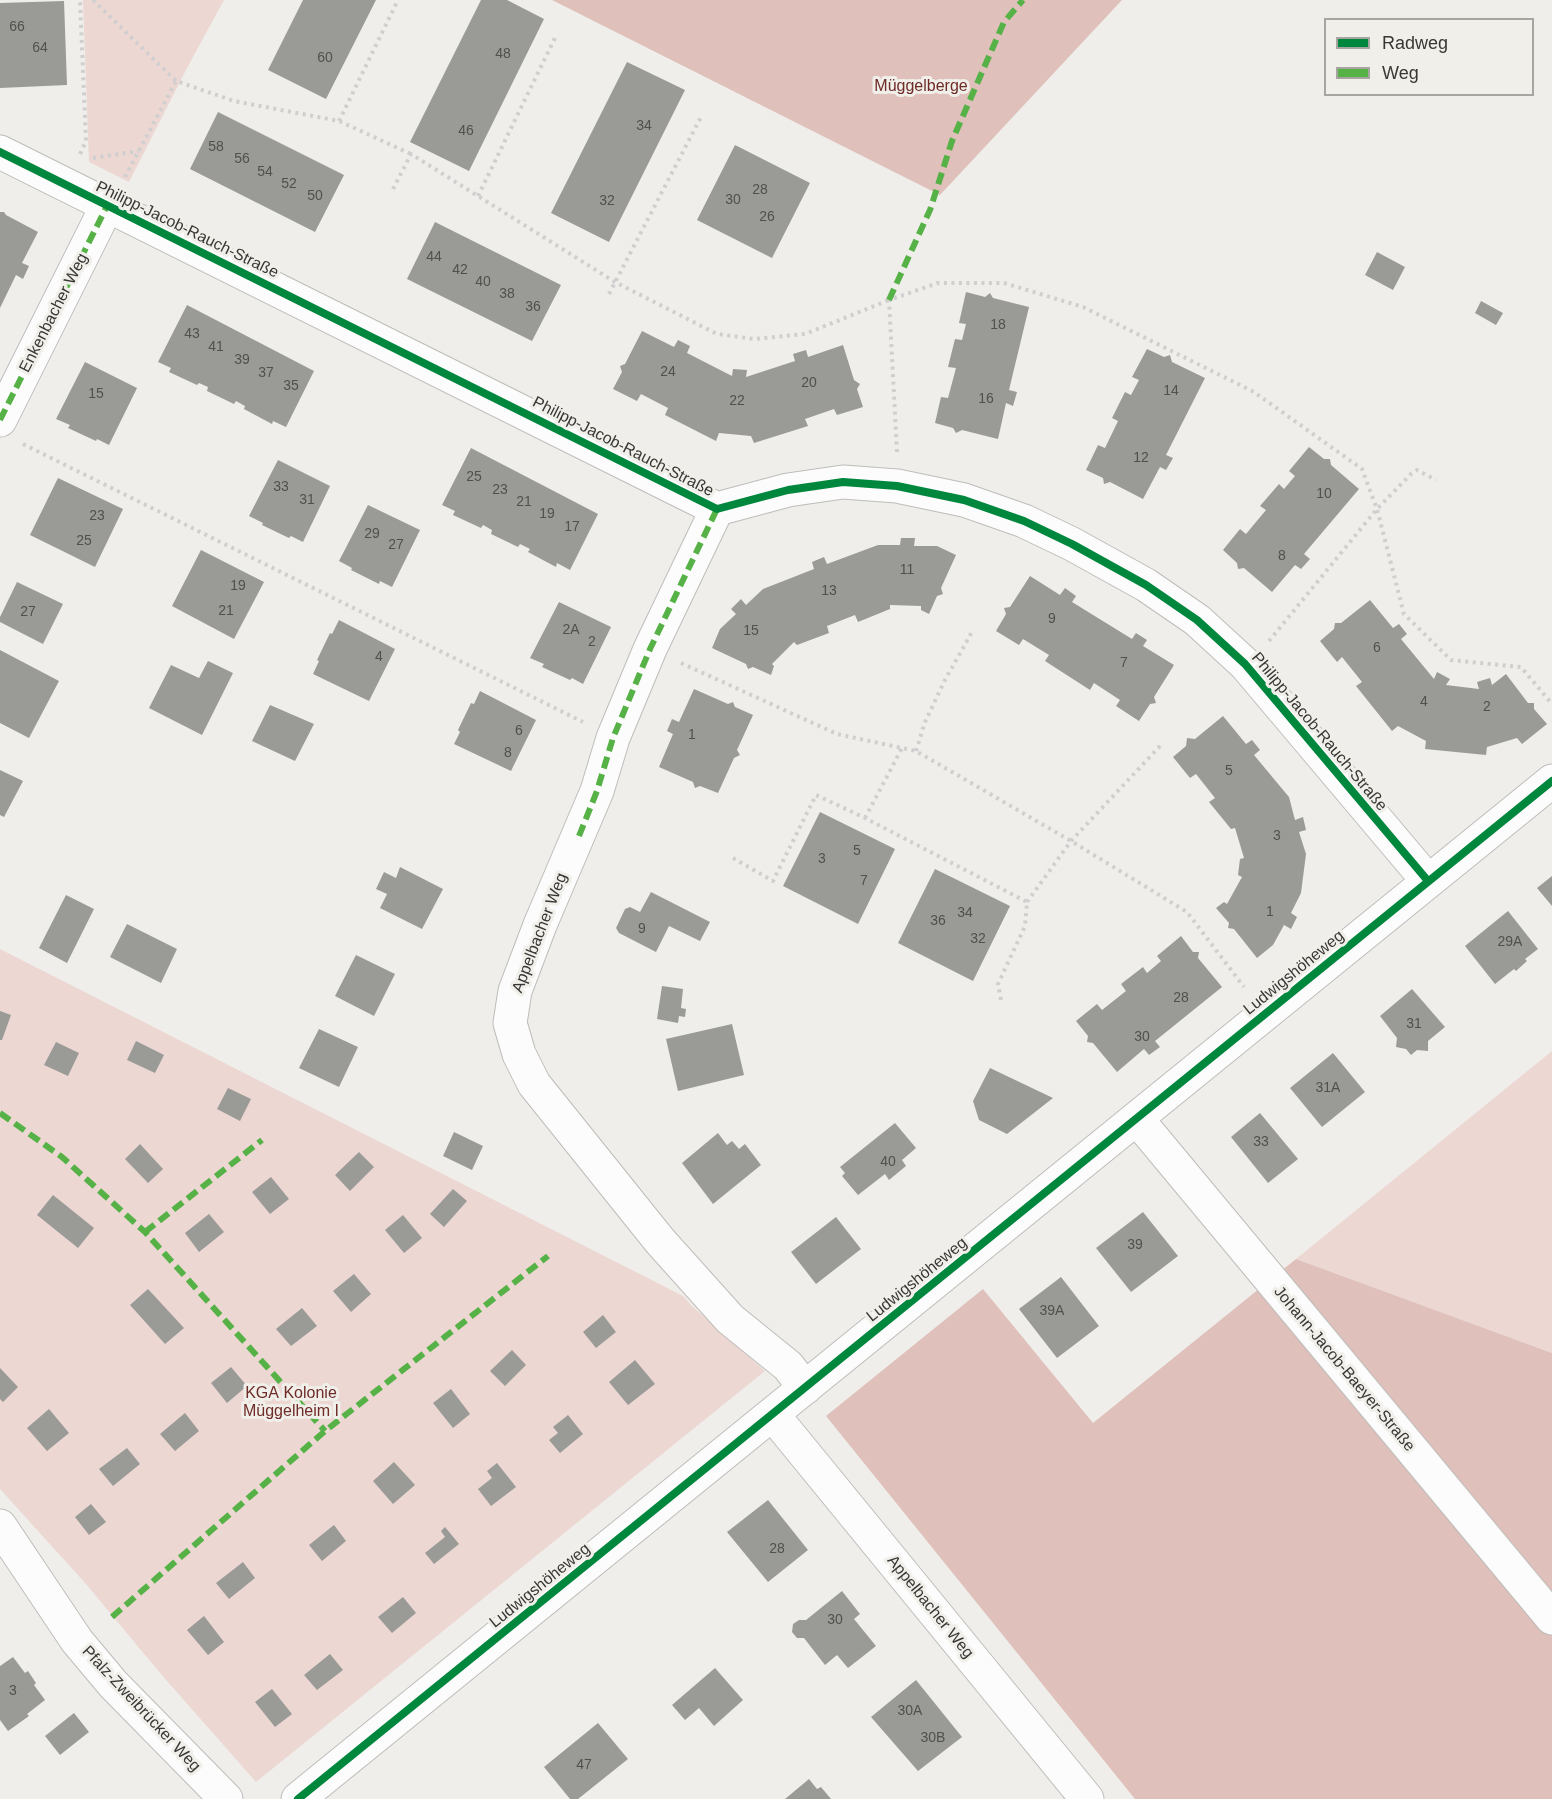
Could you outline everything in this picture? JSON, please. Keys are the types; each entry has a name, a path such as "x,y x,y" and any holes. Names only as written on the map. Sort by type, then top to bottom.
{"street":[{"name":"Philipp-Jacob-Rauch-Straße","path":"0,152 114,194 717,509 788,490 843,482 897,486 964,501 1024,521 1146,585 1197,620 1245,664 1428,881"},
{"name":"Enkenbacher Weg","path":"10,431 114,194"},
{"name":"Appelbacher Weg","path":"717,509 650,649 613,738 597,791 515,991 510,1023 519,1054 534,1084 660,1241 730,1319 788,1366 805,1388"},
{"name":"Ludwigshöheweg","path":"298,1799 1552,781"},
{"name":"Johann-Jacob-Baeyer-Straße","path":"1137,1119 1552,1618"},
{"name":"Appelbacher Weg","path":"773,1415 1087,1799"},
{"name":"Pfalz-Zweibrücker Weg","path":"0,1526 47,1599 84,1650 148,1721 226,1799"}],"path":[{"path":"77,160 86,141 80,0"},
{"path":"93,0 177,81 234,101 339,121 411,154 615,282 717,334 754,339 805,334 938,283 1004,283 1083,308 1254,392 1362,469 1377,509 1404,614 1451,660 1521,666 1552,704"},
{"path":"339,121 398,0"},
{"path":"478,196 555,38"},
{"path":"114,194 177,81"},
{"path":"609,294 702,116"},
{"path":"87,159 139,151"},
{"path":"393,189 411,154"},
{"path":"889,300 897,459"},
{"path":"10,431 613,738"},
{"path":"1245,664 1269,640 1377,509 1417,470 1436,480"},
{"path":"916,751 925,722 972,632"},
{"path":"650,649 837,734 916,751 1071,841 1187,912 1264,1014"},
{"path":"1001,1000 998,984 1025,926 1027,902 1071,841 1161,745"},
{"path":"866,818 902,748"},
{"path":"733,858 773,881 816,795 866,818 1027,902"}],"green space":[{"path":"83,0 224,0 129,182 89,162"},
{"name":"Müggelberge","path":"552,0 1122,0 940,195"},
{"name":"KGA Kolonie Müggelheim I","path":"0,949 683,1296 765,1371 256,1782 160,1673 86,1584 0,1489"},
{"path":"1552,1051 1552,1353 1296,1259"},
{"path":"1296,1259 1552,1353 1552,1799 1135,1799 826,1416 983,1289 1093,1423"}],"building":[{"path":"303,0 376,0 326,99 268,70"},
{"path":"481,0 507,0 544,19 469,171 410,142"},
{"path":"64,1 67,85 0,88 0,3"},
{"path":"627,62 685,90 609,242 551,213"},
{"path":"218,112 344,175 315,232 190,169"},
{"path":"735,145 810,183 772,258 697,220"},
{"path":"0,212 4,212 38,232 22,263 29,266 23,279 16,275 0,308"},
{"path":"435,222 561,285 532,341 407,279"},
{"path":"1377,252 1405,267 1393,290 1365,275"},
{"path":"966,292 985,297 990,293 993,298 1029,307 1009,390 1017,392 1013,406 1006,403 998,439 962,430 956,433 953,428 935,423 941,397 948,398 956,368 948,367 955,339 962,340 966,324 959,323"},
{"path":"1481,301 1503,313 1496,325 1475,313"},
{"path":"187,305 314,371 286,427 273,421 272,424 244,409 245,406 236,401 234,404 207,391 208,387 199,383 197,385 169,372 171,368 158,362"},
{"path":"642,331 674,347 678,340 690,346 687,353 732,376 733,369 747,370 746,377 795,361 793,354 806,350 808,357 843,345 854,380 860,384 857,389 863,407 837,415 834,409 805,419 808,426 754,443 751,436 719,433 716,441 665,415 668,408 641,394 637,401 613,389 622,372 620,366 625,364"},
{"path":"1147,349 1164,357 1170,355 1172,362 1205,378 1166,455 1173,458 1166,470 1160,467 1143,499 1110,482 1104,484 1103,478 1086,470 1098,445 1105,448 1118,421 1112,418 1125,392 1131,395 1139,380 1132,377"},
{"path":"85,362 137,388 109,445 68,428 70,425 56,419"},
{"path":"1309,447 1324,459 1330,459 1331,465 1359,489 1304,554 1310,559 1301,569 1295,565 1272,592 1244,568 1238,569 1237,563 1223,550 1240,529 1246,534 1266,510 1260,506 1279,484 1284,489 1295,476 1289,471"},
{"path":"471,448 598,514 570,570 557,563 556,567 528,552 530,549 520,544 518,547 491,534 492,530 483,525 481,528 453,515 455,511 442,505"},
{"path":"278,460 330,486 303,542 262,525 263,523 249,516"},
{"path":"58,478 123,509 95,567 30,535"},
{"path":"368,505 420,530 392,587 380,581 379,584 351,570 352,568 339,561"},
{"path":"901,538 915,538 914,546 937,546 956,555 941,588 943,594 937,596 929,614 921,610 921,606 890,605 890,609 858,622 855,615 827,626 829,633 797,645 794,642 772,664 774,666 771,675 753,667 748,669 746,664 712,648 720,629 736,614 731,609 741,599 746,605 763,589 814,569 812,562 824,557 827,564 878,545 900,545"},
{"path":"201,550 264,582 234,639 172,606"},
{"path":"1030,576 1060,595 1065,588 1076,596 1072,602 1132,639 1136,633 1147,640 1143,646 1174,665 1154,697 1156,703 1150,704 1139,721 1116,706 1120,700 1094,683 1090,690 1045,661 1049,655 1023,639 1019,645 996,631 1006,614 1004,608 1010,607"},
{"path":"17,582 63,604 43,644 0,622 0,617"},
{"path":"1370,600 1393,628 1399,624 1407,634 1401,639 1434,679 1437,672 1450,679 1446,685 1479,689 1477,682 1490,678 1492,685 1506,674 1528,703 1534,703 1534,709 1547,724 1522,744 1517,738 1487,747 1486,755 1425,749 1426,741 1398,726 1392,731 1356,686 1362,682 1342,657 1337,662 1320,641 1334,629 1335,623 1341,623"},
{"path":"559,602 611,627 583,684 542,667 544,664 530,658"},
{"path":"339,620 395,649 369,701 313,674 330,633 332,634"},
{"path":"0,650 59,681 29,738 0,723"},
{"path":"208,661 233,673 202,735 149,708 171,665 199,678"},
{"path":"694,689 728,704 733,702 735,707 753,715 737,750 740,755 734,758 718,793 700,786 695,788 693,782 659,767 673,734 667,731 672,719 679,722"},
{"path":"480,691 536,720 511,771 454,744 471,703 474,704"},
{"path":"270,705 314,724 295,761 252,741"},
{"path":"1223,716 1246,744 1252,740 1260,750 1254,755 1289,797 1295,820 1303,817 1306,830 1299,832 1306,854 1301,893 1291,913 1297,917 1291,929 1284,925 1273,945 1257,958 1234,929 1228,928 1229,923 1216,908 1224,902 1227,904 1242,877 1238,875 1240,859 1244,858 1235,828 1231,829 1209,802 1215,798 1196,774 1190,778 1173,757 1186,746 1187,738 1195,739"},
{"path":"0,770 23,781 4,817 0,815"},
{"path":"820,812 895,849 858,924 783,886"},
{"path":"400,867 443,889 422,929 380,908 387,894 376,889 384,872 396,878"},
{"path":"935,869 1010,906 973,981 898,943"},
{"path":"1552,876 1552,906 1537,888"},
{"path":"651,892 710,922 700,941 669,926 656,952 619,933 616,928 625,909 630,907 640,912"},
{"path":"66,895 94,909 67,963 39,948"},
{"path":"1508,911 1538,949 1525,959 1527,961 1516,971 1514,969 1495,984 1465,946"},
{"path":"127,924 177,949 161,983 110,957"},
{"path":"1181,936 1193,952 1199,952 1198,958 1222,987 1155,1041 1160,1047 1149,1055 1144,1049 1117,1072 1093,1043 1087,1042 1088,1036 1076,1021 1097,1004 1102,1010 1126,991 1121,984 1143,967 1147,973 1161,961 1157,956"},
{"path":"356,955 395,974 374,1016 335,996"},
{"path":"662,986 683,989 681,1008 686,1009 685,1017 679,1016 678,1023 657,1019"},
{"path":"1412,989 1445,1027 1428,1041 1428,1051 1417,1050 1411,1055 1406,1049 1396,1047 1397,1038 1380,1016"},
{"path":"0,1011 11,1015 2,1040 0,1040"},
{"path":"732,1024 744,1075 678,1091 666,1039"},
{"path":"319,1029 358,1047 339,1087 299,1068"},
{"path":"136,1041 164,1055 155,1073 127,1060"},
{"path":"56,1042 79,1053 68,1076 44,1065"},
{"path":"1333,1053 1365,1092 1322,1127 1290,1088"},
{"path":"990,1068 1053,1098 1007,1134 979,1120 973,1101"},
{"path":"228,1088 251,1099 240,1121 217,1109"},
{"path":"1260,1113 1298,1159 1268,1183 1231,1137"},
{"path":"895,1123 916,1148 902,1160 906,1166 889,1180 885,1174 858,1195 842,1176 845,1173 840,1167"},
{"path":"454,1132 483,1146 472,1170 443,1156"},
{"path":"718,1133 727,1145 732,1141 739,1149 745,1144 761,1165 713,1204 682,1163"},
{"path":"140,1144 163,1169 148,1183 125,1159"},
{"path":"359,1152 374,1167 350,1191 335,1175"},
{"path":"271,1177 289,1199 270,1214 252,1192"},
{"path":"453,1189 467,1201 444,1227 430,1214"},
{"path":"53,1195 94,1228 78,1248 37,1215"},
{"path":"1143,1212 1178,1256 1131,1292 1096,1248"},
{"path":"209,1214 224,1232 199,1252 185,1233"},
{"path":"403,1215 422,1238 404,1253 385,1230"},
{"path":"836,1217 861,1249 816,1284 791,1252"},
{"path":"354,1274 371,1294 351,1312 333,1291"},
{"path":"1061,1277 1099,1326 1057,1358 1019,1309"},
{"path":"148,1289 184,1328 165,1344 130,1305"},
{"path":"302,1308 317,1326 291,1346 276,1329"},
{"path":"603,1315 616,1332 596,1348 583,1332"},
{"path":"512,1350 526,1365 505,1386 490,1371"},
{"path":"635,1360 655,1384 628,1405 609,1382"},
{"path":"231,1367 247,1386 227,1403 211,1383"},
{"path":"0,1368 18,1387 3,1402 0,1399"},
{"path":"451,1389 470,1414 453,1428 433,1403"},
{"path":"49,1409 69,1433 47,1451 27,1428"},
{"path":"185,1413 199,1431 175,1451 160,1434"},
{"path":"568,1415 583,1434 560,1453 549,1440 558,1433 553,1427"},
{"path":"127,1448 140,1464 113,1486 99,1469"},
{"path":"394,1462 415,1485 393,1504 373,1481"},
{"path":"497,1463 516,1487 491,1506 478,1489 492,1478 487,1471"},
{"path":"768,1500 808,1550 768,1582 727,1532"},
{"path":"91,1504 106,1522 89,1535 75,1517"},
{"path":"334,1525 346,1541 322,1561 309,1545"},
{"path":"445,1527 459,1544 434,1564 425,1553 445,1537 441,1531"},
{"path":"243,1562 255,1578 229,1599 216,1583"},
{"path":"842,1591 860,1614 854,1619 876,1646 848,1668 837,1655 825,1665 804,1638 797,1638 792,1632 793,1624 799,1620 806,1620"},
{"path":"403,1597 416,1613 392,1633 378,1617"},
{"path":"204,1616 224,1642 208,1655 187,1630"},
{"path":"330,1654 343,1670 317,1690 304,1675"},
{"path":"13,1657 25,1673 28,1671 36,1683 34,1685 45,1700 27,1714 29,1716 8,1731 0,1720 0,1666"},
{"path":"715,1668 743,1700 714,1726 699,1708 685,1720 672,1705"},
{"path":"916,1680 962,1737 918,1771 871,1717"},
{"path":"272,1689 292,1714 275,1727 255,1702"},
{"path":"74,1713 89,1732 60,1755 45,1736"},
{"path":"598,1723 628,1759 578,1799 570,1799 544,1767"},
{"path":"809,1779 817,1789 821,1787 831,1799 785,1799"}],"marked path":[{"path":"889,300 930,210 952,141 1004,22 1023,0"},
{"path":"0,420 107,206"},
{"path":"579,836 597,791 613,738 650,649 717,509"},
{"path":"0,1113 62,1157 145,1232 325,1431"},
{"path":"145,1232 262,1140"},
{"path":"112,1617 325,1431 548,1256"}],"cycle path":[{"path":"0,152 717,509 788,490 843,482 897,486 964,500 1024,521 1072,544 1146,585 1197,620 1245,664 1428,881"},
{"path":"298,1799 1552,781"}]}
